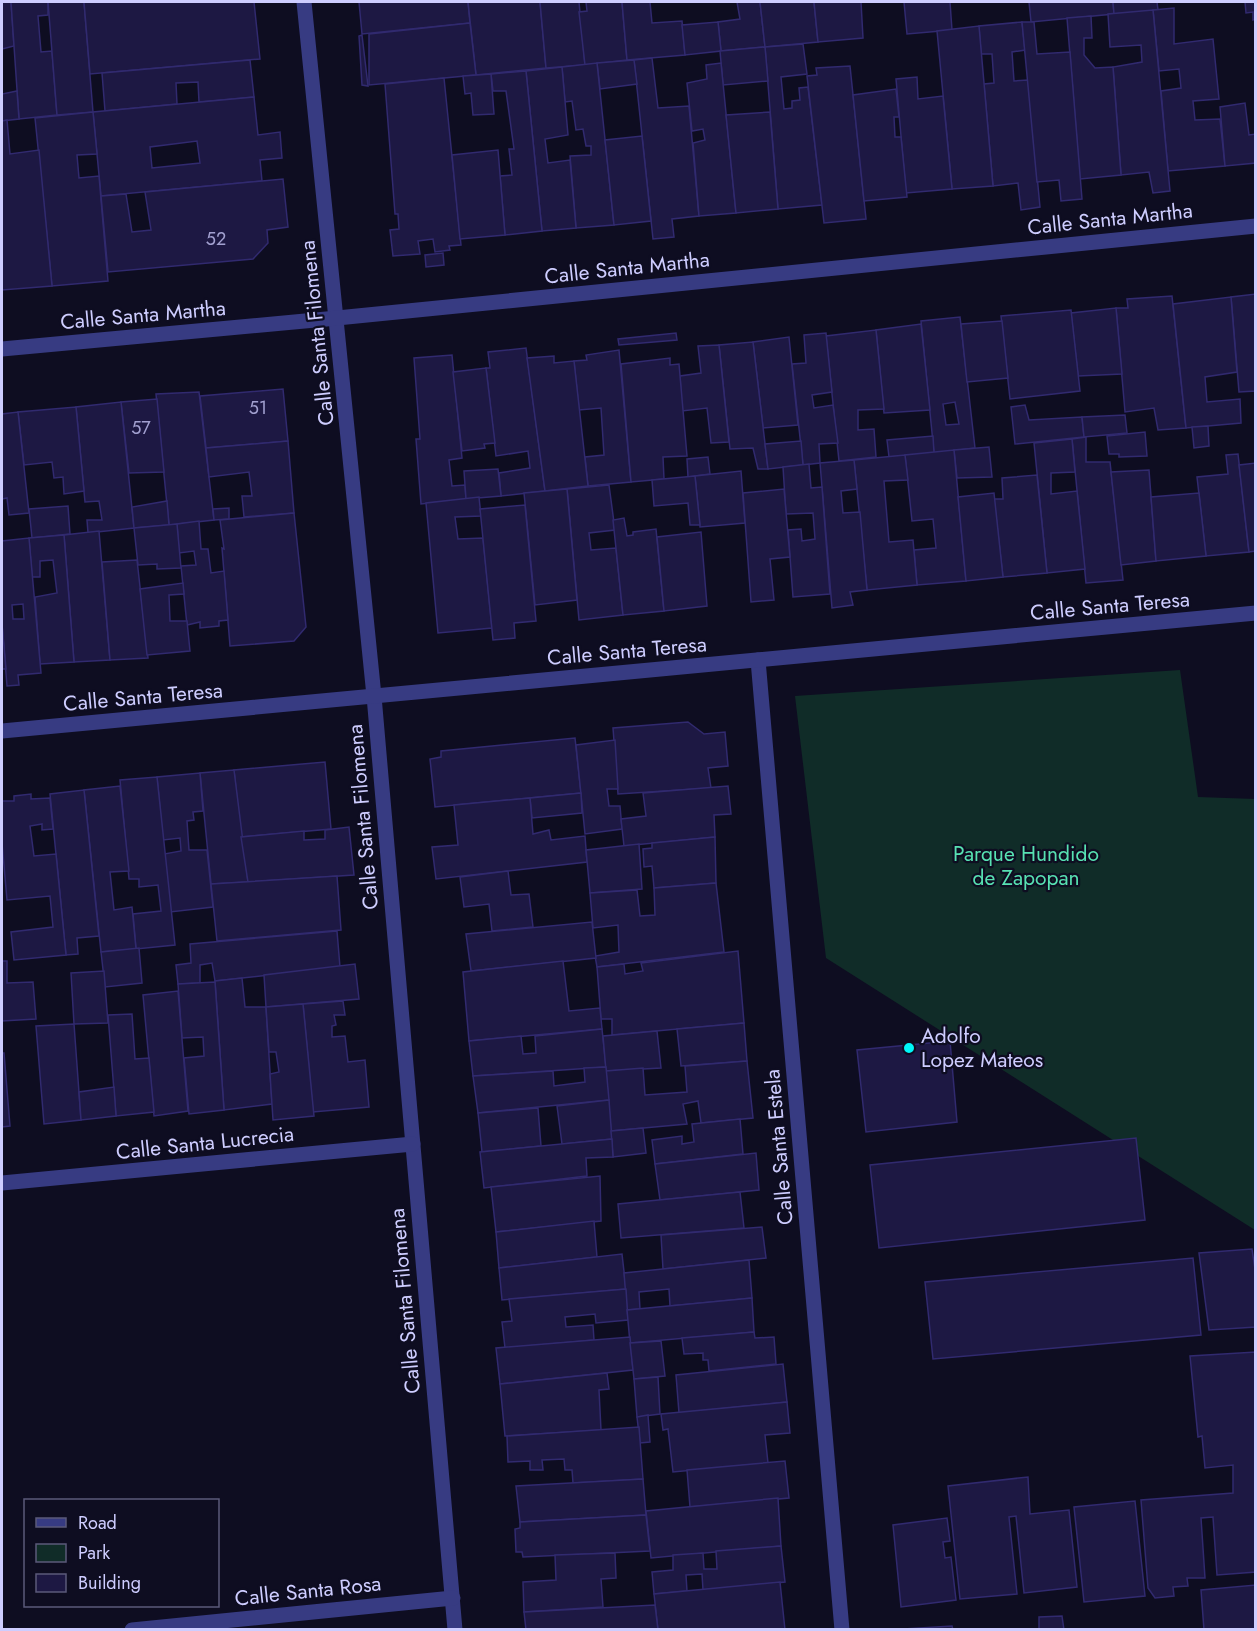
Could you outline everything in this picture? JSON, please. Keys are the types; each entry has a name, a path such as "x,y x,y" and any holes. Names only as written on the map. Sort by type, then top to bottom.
{"street":[{"name":"Calle Santa Filomena","path":"304,2 374,696 455,1629"},
{"name":"Calle Santa Martha","path":"2,349 337,318 1256,226"},
{"name":"Calle Santa Teresa","path":"2,731 1256,613"},
{"name":"Calle Santa Estela","path":"758,660 842,1629"},
{"name":"Calle Santa Lucrecia","path":"2,1184 413,1144"},
{"name":"Calle Santa Rosa","path":"132,1629 453,1599"}],"green space":[{"name":"Parque Hundido de Zapopan","path":"1180,670 1198,797 1255,799 1255,1230 826,958 795,696"}],"building":[{"path":"2,2 11,2 14,46 2,49"},
{"path":"11,2 48,2 48,15 38,16 41,52 52,51 57,115 19,119"},
{"path":"48,2 84,2 93,112 57,115"},
{"path":"84,2 254,2 260,59 90,74"},
{"path":"359,2 468,2 470,23 362,34"},
{"path":"468,2 540,2 546,68 476,75"},
{"path":"540,2 579,2 585,65 546,68"},
{"path":"586,2 622,2 627,60 585,65 579,12 587,11"},
{"path":"622,2 650,2 652,23 682,21 685,55 627,60"},
{"path":"737,2 760,2 765,47 721,51 718,22 740,19"},
{"path":"760,2 814,2 818,42 765,47"},
{"path":"814,2 861,2 863,38 818,42"},
{"path":"904,2 950,2 952,30 907,34"},
{"path":"1029,2 1113,2 1114,14 1031,22"},
{"path":"1113,2 1157,2 1158,10 1114,14"},
{"path":"1245,2 1256,2 1256,19 1253,20 1253,12 1246,13"},
{"path":"1174,8 1174,44 1213,39 1219,99 1193,101 1195,120 1220,119 1225,166 1168,171 1161,91 1181,88 1179,69 1159,71 1153,10"},
{"path":"1153,10 1170,191 1153,193 1149,172 1121,175 1113,67 1142,62 1141,45 1110,47 1108,14"},
{"path":"1091,16 1092,38 1084,38 1084,55 1095,68 1113,67 1121,175 1080,179 1067,18"},
{"path":"718,22 721,51 685,55 682,25"},
{"path":"1022,22 1025,50 1012,52 1014,81 1028,80 1040,207 1021,210 1018,183 993,186 984,84 994,83 992,54 981,54 979,26"},
{"path":"1022,22 1034,22 1037,54 1070,52 1082,199 1061,201 1059,180 1037,182"},
{"path":"470,23 476,75 369,85 369,34"},
{"path":"979,26 993,186 952,189 937,31"},
{"path":"362,35 368,86 362,85 359,36"},
{"path":"803,44 807,74 781,77 784,109 792,108 792,101 800,100 799,88 808,87 822,205 778,209 765,47"},
{"path":"765,47 768,81 723,85 720,51"},
{"path":"652,58 658,108 689,106 699,216 672,219 674,237 653,239 634,60"},
{"path":"250,60 254,97 199,102 198,82 176,83 177,104 105,111 102,73"},
{"path":"634,60 637,84 600,89 597,63"},
{"path":"597,63 614,225 576,228 570,156 591,155 591,146 586,146 583,129 576,130 572,101 565,102 562,67"},
{"path":"721,63 736,213 699,216 693,143 705,140 703,129 692,131 687,83 707,79 706,65"},
{"path":"850,66 866,219 824,223 807,76 817,75 816,68"},
{"path":"562,67 568,135 545,139 548,163 570,160 576,228 542,231 526,71"},
{"path":"526,71 542,231 505,235 500,176 512,175 509,149 514,149 506,91 493,91 491,74"},
{"path":"491,74 494,114 473,115 471,93 465,94 463,76"},
{"path":"917,77 918,99 943,96 952,189 906,193 896,79"},
{"path":"444,78 461,245 449,246 450,250 435,252 433,239 418,241 420,254 393,256 390,230 399,229 398,214 395,214 385,84"},
{"path":"896,89 899,117 894,117 895,137 901,137 907,197 864,201 853,95"},
{"path":"17,91 19,119 2,121 2,94"},
{"path":"254,97 258,135 280,132 282,158 260,160 262,181 101,196 93,112","holes":["197,141 200,163 152,168 150,147"]},
{"path":"1245,103 1249,135 1256,134 1256,163 1225,166 1220,107"},
{"path":"93,112 97,154 77,155 79,178 99,176 108,281 52,286 35,118"},
{"path":"770,112 778,209 736,213 726,115"},
{"path":"7,120 10,154 39,150 52,286 2,290 2,121"},
{"path":"642,136 651,221 614,225 605,140"},
{"path":"498,150 505,235 460,239 452,155"},
{"path":"283,179 288,227 267,230 268,243 253,259 108,272 101,196 126,194 132,232 151,230 145,192"},
{"path":"443,253 444,265 426,267 425,255"},
{"path":"1256,294 1256,391 1239,392 1231,297"},
{"path":"1172,296 1186,428 1158,430 1154,408 1125,412 1116,308 1128,308 1127,299"},
{"path":"1231,297 1237,372 1205,377 1207,402 1240,399 1241,423 1186,428 1173,304"},
{"path":"1116,308 1122,374 1078,376 1071,313"},
{"path":"1071,310 1080,391 1010,399 1001,316"},
{"path":"960,317 975,448 934,453 921,321","holes":["955,402 959,424 946,425 943,404"]},
{"path":"1002,321 1008,378 967,382 961,324"},
{"path":"921,324 930,410 884,413 876,330"},
{"path":"876,330 884,409 858,410 858,430 874,429 876,457 839,461 826,336"},
{"path":"676,333 677,340 619,345 618,339"},
{"path":"826,333 832,392 812,395 814,408 833,405 838,443 819,444 820,463 803,465 792,364 806,363 804,335"},
{"path":"789,337 798,425 763,428 753,342"},
{"path":"753,342 768,469 758,469 753,448 730,449 719,345"},
{"path":"719,345 729,442 711,443 707,408 682,411 680,376 701,373 698,346"},
{"path":"526,348 545,491 501,496 499,473 530,468 528,451 496,456 486,368 490,368 488,352"},
{"path":"619,350 631,482 588,486 585,457 604,455 601,408 579,410 574,361 587,360 586,355"},
{"path":"452,355 462,458 449,460 452,486 465,485 466,499 421,504 416,439 420,439 414,358"},
{"path":"554,356 554,363 574,361 588,486 545,491 527,358"},
{"path":"670,358 670,365 679,364 687,456 663,457 664,479 631,482 621,364"},
{"path":"486,368 495,443 484,444 485,448 462,451 453,372"},
{"path":"283,389 288,441 206,448 200,396"},
{"path":"199,392 214,520 169,525 156,394"},
{"path":"157,399 164,472 129,473 121,402"},
{"path":"121,402 134,528 88,533 87,520 102,520 99,501 85,502 76,407"},
{"path":"1025,405 1029,420 1082,417 1084,437 1015,444 1011,407"},
{"path":"76,407 84,491 64,494 63,477 54,478 52,462 24,465 18,412"},
{"path":"18,412 29,513 9,515 7,498 2,499 2,414"},
{"path":"1125,415 1127,433 1084,437 1082,417"},
{"path":"1208,426 1209,446 1194,448 1192,427"},
{"path":"1145,432 1147,456 1119,457 1119,454 1109,454 1107,436"},
{"path":"933,436 934,453 889,457 887,440"},
{"path":"1086,437 1086,462 1110,462 1123,580 1086,583 1072,439"},
{"path":"1072,439 1075,472 1051,473 1051,494 1077,491 1085,569 1047,573 1034,443"},
{"path":"288,441 294,513 244,517 242,496 252,496 249,472 209,477 206,448"},
{"path":"801,441 803,465 768,469 765,444"},
{"path":"989,447 992,477 957,478 954,450"},
{"path":"954,450 966,581 917,585 914,550 936,548 933,519 912,521 905,455"},
{"path":"1238,454 1249,552 1206,556 1197,477 1228,474 1226,455"},
{"path":"905,455 908,480 884,481 889,542 913,540 917,585 867,590 854,460"},
{"path":"708,457 710,474 688,477 687,459"},
{"path":"854,460 857,489 841,491 843,513 860,512 867,590 850,592 853,605 832,608 820,463"},
{"path":"1256,463 1256,551 1249,552 1239,465"},
{"path":"809,464 811,488 822,487 830,594 793,597 788,530 801,529 802,541 815,539 813,513 786,514 783,467"},
{"path":"498,469 501,496 466,499 464,471"},
{"path":"1149,470 1156,561 1121,565 1111,472"},
{"path":"741,471 745,523 700,527 695,476"},
{"path":"1037,475 1047,573 1003,577 994,499 1003,499 1002,478"},
{"path":"695,476 700,525 690,525 688,503 654,506 652,480"},
{"path":"609,485 615,530 589,533 591,550 616,548 623,615 579,620 567,489"},
{"path":"567,489 577,600 535,605 524,493"},
{"path":"784,489 790,557 770,559 774,600 751,602 743,493"},
{"path":"994,493 1003,577 966,581 958,497"},
{"path":"1199,493 1206,556 1156,561 1151,497"},
{"path":"479,497 481,516 455,517 458,539 483,538 492,628 438,633 426,503"},
{"path":"167,501 169,525 134,528 132,507"},
{"path":"525,505 536,621 514,623 515,638 493,640 480,509"},
{"path":"68,506 70,534 32,538 29,509"},
{"path":"229,508 229,519 214,520 213,509"},
{"path":"294,513 306,627 294,641 230,646 220,520"},
{"path":"624,518 627,536 633,535 633,532 656,529 664,611 623,615 613,520"},
{"path":"199,521 201,549 208,549 211,573 224,571 228,620 219,621 219,626 200,628 200,622 187,625 181,566 196,565 194,551 179,553 177,524"},
{"path":"177,524 181,568 157,569 157,564 138,565 134,528"},
{"path":"99,531 110,660 74,662 64,535"},
{"path":"701,532 707,606 664,611 657,537"},
{"path":"64,535 74,662 40,664 35,597 57,593 53,560 40,561 40,577 32,577 29,538"},
{"path":"29,538 41,673 18,675 19,685 7,686 2,624 2,541","holes":["23,604 24,619 13,619 12,605"]},
{"path":"137,560 148,658 110,660 102,562"},
{"path":"183,583 184,594 169,595 170,621 187,621 190,651 147,655 140,589"},
{"path":"2,624 6,669 2,669"},
{"path":"688,722 704,734 725,732 728,766 708,768 711,788 618,794 613,728"},
{"path":"575,738 581,793 435,807 430,759 441,757 441,751"},
{"path":"615,740 618,789 607,789 609,806 620,806 622,829 585,834 576,745"},
{"path":"325,762 331,829 241,837 234,770"},
{"path":"234,770 248,882 211,884 200,773"},
{"path":"200,773 203,811 193,812 194,820 187,821 189,850 207,850 213,907 170,912 164,854 181,851 180,838 163,840 157,777"},
{"path":"157,777 175,945 136,949 133,914 161,911 158,885 139,887 139,879 129,879 120,780"},
{"path":"120,786 129,871 110,872 114,910 132,907 136,949 101,952 84,790"},
{"path":"728,786 731,814 714,815 715,837 624,846 621,819 646,816 643,793"},
{"path":"84,790 99,936 77,938 78,954 66,955 50,794"},
{"path":"581,793 582,813 532,818 530,798"},
{"path":"31,794 31,799 50,798 53,829 42,830 42,824 30,826 34,856 56,854 66,955 14,960 11,932 53,927 50,896 7,900 2,843 2,801 14,801 14,796"},
{"path":"530,798 533,834 549,830 551,840 585,836 587,862 436,879 432,847 458,845 454,805"},
{"path":"349,827 354,875 248,882 241,837 304,831 304,840 325,839 325,830"},
{"path":"715,837 716,883 654,888 652,866 644,867 643,849 652,848 652,843"},
{"path":"639,844 642,889 590,893 586,850"},
{"path":"508,871 511,895 529,894 533,927 492,931 489,904 464,907 460,877"},
{"path":"337,876 341,930 217,941 211,884"},
{"path":"716,883 724,952 597,967 595,956 619,952 618,925 593,928 590,893 637,890 640,916 655,915 654,888"},
{"path":"592,922 596,958 471,971 466,934"},
{"path":"337,931 340,967 215,981 212,963 200,965 200,983 178,984 176,965 191,963 190,944"},
{"path":"139,948 142,983 105,987 101,952"},
{"path":"738,951 744,1023 612,1035 612,1019 601,1019 597,967 624,964 625,974 643,971 641,963"},
{"path":"2,961 7,961 7,983 33,982 36,1019 2,1021"},
{"path":"563,961 569,1011 600,1008 602,1029 469,1041 463,972"},
{"path":"355,964 359,999 266,1007 264,975"},
{"path":"104,971 108,1023 74,1024 71,973"},
{"path":"242,978 245,1007 266,1007 272,1104 224,1110 215,981"},
{"path":"215,982 224,1110 189,1114 184,1058 204,1056 203,1037 182,1038 178,984"},
{"path":"178,991 188,1111 154,1116 143,995"},
{"path":"343,1001 345,1015 334,1015 336,1025 332,1026 332,1037 345,1036 348,1062 365,1060 369,1107 313,1112 303,1004"},
{"path":"303,1004 314,1116 273,1120 270,1074 279,1072 276,1052 269,1052 266,1007"},
{"path":"132,1014 135,1059 149,1058 154,1112 116,1116 108,1015"},
{"path":"744,1023 747,1061 681,1066 677,1029"},
{"path":"74,1024 81,1120 44,1124 36,1026"},
{"path":"602,1029 606,1067 473,1076 469,1041 521,1036 523,1054 536,1053 535,1036"},
{"path":"657,1031 661,1068 606,1071 603,1036"},
{"path":"950,1041 957,1122 866,1132 857,1050"},
{"path":"2,1053 4,1053 10,1126 2,1127"},
{"path":"747,1061 753,1118 701,1123 698,1101 683,1104 687,1124 611,1131 606,1071 643,1068 645,1095 687,1092 685,1066"},
{"path":"606,1067 609,1100 478,1113 473,1076 553,1071 554,1086 585,1082 584,1068"},
{"path":"114,1087 116,1116 81,1120 79,1092"},
{"path":"609,1100 612,1139 562,1144 557,1106"},
{"path":"538,1108 541,1146 482,1152 478,1113"},
{"path":"740,1119 743,1154 655,1164 652,1140 682,1136 682,1144 694,1142 692,1124"},
{"path":"643,1128 646,1153 613,1157 611,1131"},
{"path":"1136,1138 1145,1220 879,1248 870,1165"},
{"path":"612,1139 613,1157 586,1158 587,1176 484,1188 480,1152"},
{"path":"756,1153 759,1190 660,1200 655,1164"},
{"path":"600,1176 601,1221 496,1232 491,1187"},
{"path":"740,1192 744,1228 621,1238 618,1204"},
{"path":"594,1221 597,1257 499,1268 496,1232"},
{"path":"762,1227 766,1258 663,1269 661,1235"},
{"path":"1252,1249 1256,1276 1256,1327 1209,1330 1199,1253"},
{"path":"622,1254 626,1289 502,1300 499,1268"},
{"path":"1193,1258 1201,1335 933,1359 925,1282"},
{"path":"749,1260 752,1298 670,1306 669,1289 639,1292 640,1309 627,1310 624,1273"},
{"path":"626,1289 628,1320 596,1323 595,1314 565,1317 566,1327 593,1325 594,1340 505,1348 502,1322 512,1321 509,1299"},
{"path":"752,1298 754,1332 630,1343 627,1310"},
{"path":"754,1332 755,1338 774,1337 776,1364 709,1371 708,1360 703,1360 703,1353 684,1354 682,1338"},
{"path":"630,1337 633,1370 500,1384 496,1348"},
{"path":"661,1341 665,1376 634,1379 630,1343"},
{"path":"1256,1352 1256,1572 1217,1575 1213,1517 1201,1518 1205,1578 1187,1578 1188,1586 1173,1587 1174,1596 1155,1598 1148,1588 1141,1500 1233,1493 1233,1465 1205,1468 1202,1436 1198,1437 1190,1356"},
{"path":"783,1364 787,1402 679,1413 676,1375"},
{"path":"607,1373 609,1389 599,1390 601,1430 505,1436 500,1384"},
{"path":"658,1377 660,1414 637,1417 634,1379"},
{"path":"787,1402 790,1433 765,1435 768,1463 673,1472 668,1429 663,1430 661,1414"},
{"path":"648,1415 650,1442 640,1443 637,1417"},
{"path":"639,1427 643,1479 573,1483 572,1470 565,1470 564,1459 542,1460 543,1470 530,1470 530,1461 508,1462 507,1436"},
{"path":"785,1461 789,1498 690,1507 687,1470"},
{"path":"1028,1477 1030,1514 1069,1510 1077,1587 1024,1593 1016,1516 1009,1517 1017,1594 960,1599 948,1486"},
{"path":"643,1479 646,1515 520,1522 516,1486"},
{"path":"778,1498 781,1546 651,1558 646,1511"},
{"path":"1135,1501 1145,1596 1084,1602 1074,1507"},
{"path":"646,1515 650,1551 523,1557 522,1552 516,1552 515,1529 520,1528 520,1522"},
{"path":"947,1518 950,1541 943,1542 945,1558 951,1557 956,1600 901,1607 893,1525"},
{"path":"781,1546 785,1582 703,1590 702,1574 686,1575 687,1591 654,1594 652,1572 673,1570 673,1555 703,1553 704,1569 717,1569 716,1551"},
{"path":"615,1553 616,1578 601,1579 603,1607 524,1612 523,1582 556,1580 555,1555"},
{"path":"780,1582 785,1630 658,1630 654,1594"},
{"path":"1256,1585 1256,1630 1204,1630 1201,1590"},
{"path":"655,1605 658,1630 526,1630 524,1612"},
{"path":"1062,1616 1064,1630 1039,1630 1039,1617"},
{"path":"952,1626 953,1630 903,1629"}],"place":[{"name":"Adolfo Lopez Mateos","path":"909,1048"}]}
